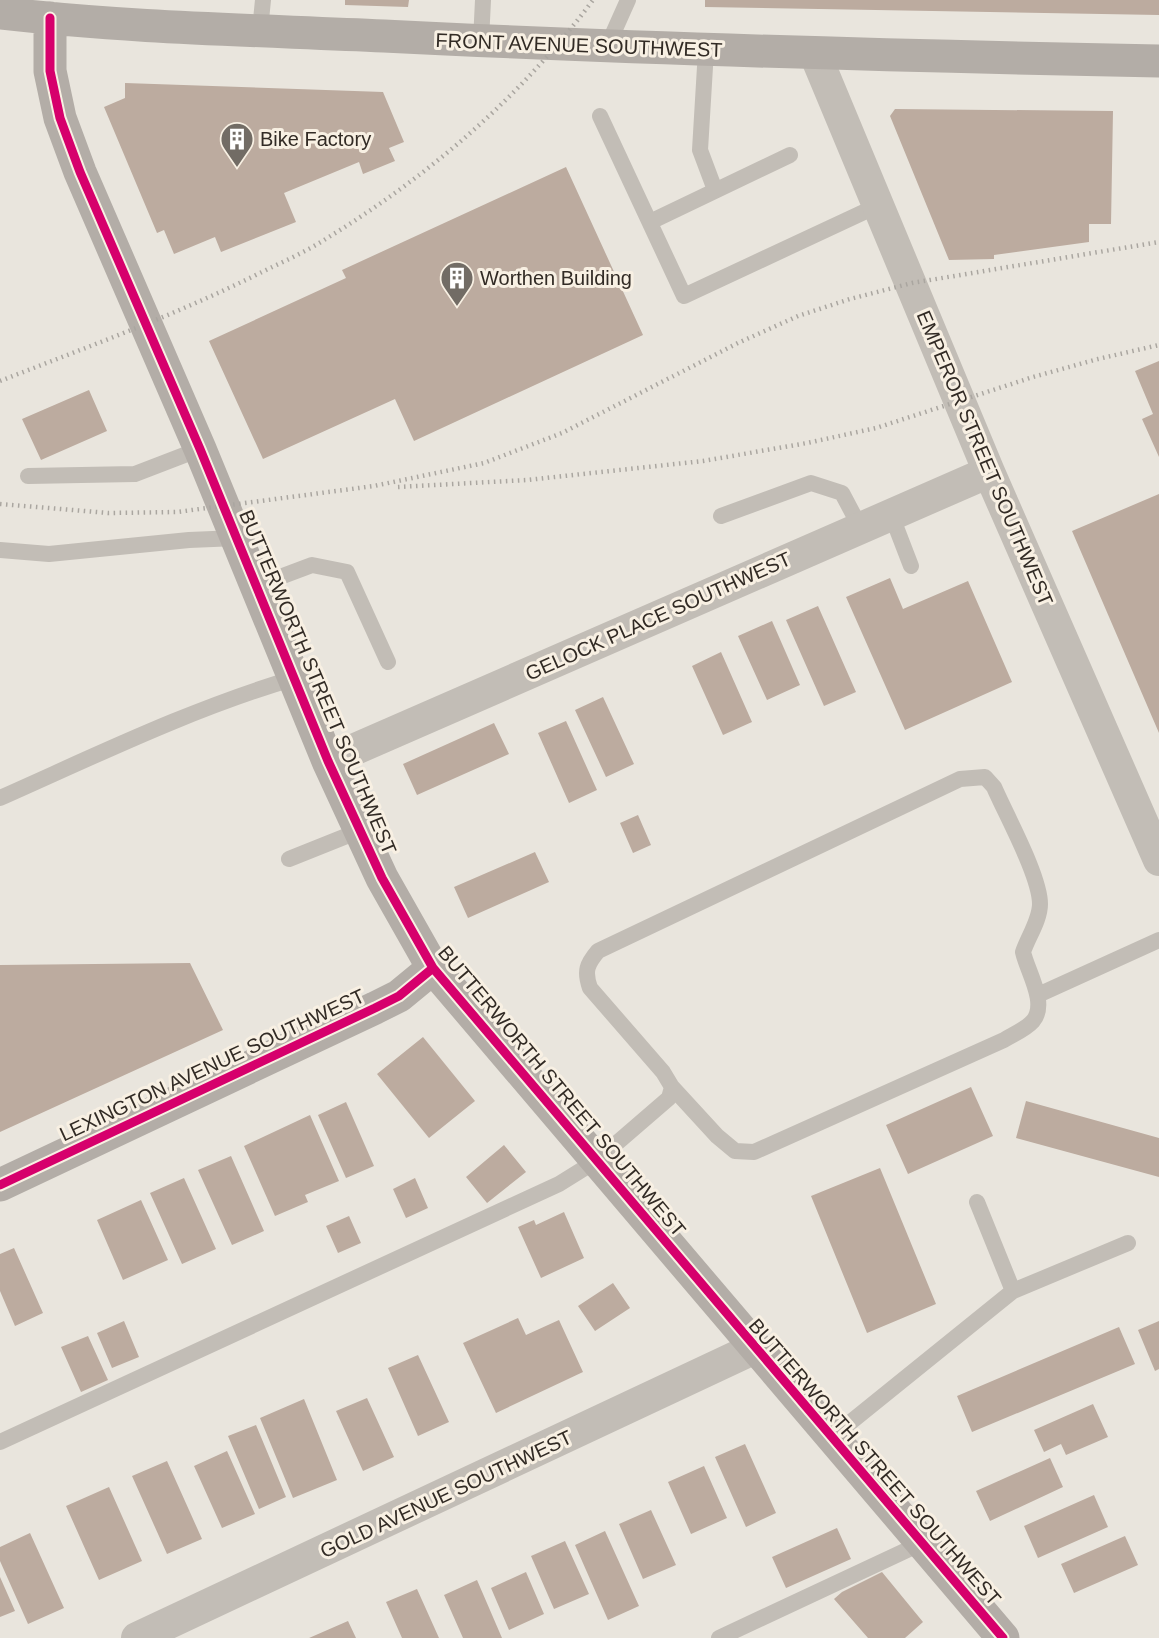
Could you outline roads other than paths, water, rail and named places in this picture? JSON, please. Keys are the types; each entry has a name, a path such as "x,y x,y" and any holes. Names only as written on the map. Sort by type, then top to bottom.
{"street":[{"name":"FRONT AVENUE SOUTHWEST","path":"0,13 50,18 262,15 481,41 607,47 1159,61"},
{"name":"BUTTERWORTH STREET SOUTHWEST","path":"50,18 50,71 60,118 80,172 200,449 359,831 382,878 433,968 1003,1638"},
{"name":"EMPEROR STREET SOUTHWEST","path":"815,54 989,472 1159,860"},
{"name":"GELOCK PLACE SOUTHWEST","path":"328,761 989,472"},
{"name":"LEXINGTON AVENUE SOUTHWEST","path":"0,1185 399,996 433,968"},
{"name":"GOLD AVENUE SOUTHWEST","path":"137,1638 754,1348"}],"lane":[{"path":"481,41 483,0"},
{"path":"607,47 628,0"},
{"path":"706,50 700,150 715,190"},
{"path":"600,116 684,296 879,205"},
{"path":"650,222 790,155"},
{"path":"28,476 135,474 200,449"},
{"path":"721,516 811,483 842,493 860,527"},
{"path":"891,514 911,566"},
{"path":"0,550 49,554 189,540 237,538"},
{"path":"256,586 312,565 347,572 388,662"},
{"path":"0,798 146,732 254,690 295,678"},
{"path":"984,777 994,787 1037,886 1040,904 1037,918 1023,952 1038,995 1038,1011 1034,1021 1004,1040 754,1152 735,1151 717,1136 672,1087 663,1072 590,987 586,976 587,964 598,951 960,779 984,777"},
{"path":"289,859 359,831"},
{"path":"1038,995 1159,940"},
{"path":"0,1442 559,1184 596,1161 669,1098 672,1087"},
{"path":"977,1202 1013,1291"},
{"path":"831,1438 1013,1291 1128,1243"},
{"path":"718,1638 922,1543"}],"railway":[{"path":"0,381 135,328 235,285 304,252 363,215 436,162 470,133 535,70 593,0"},
{"path":"0,504 108,513 177,512 374,486 484,463 562,433 738,343 798,316 850,299 912,283 1159,242"},
{"path":"398,487 527,480 703,461 807,443 876,428 1033,377 1159,345"}],"place":[{"name":"Bike Factory","path":"237,168"},
{"name":"Worthen Building","path":"457,307"}]}
